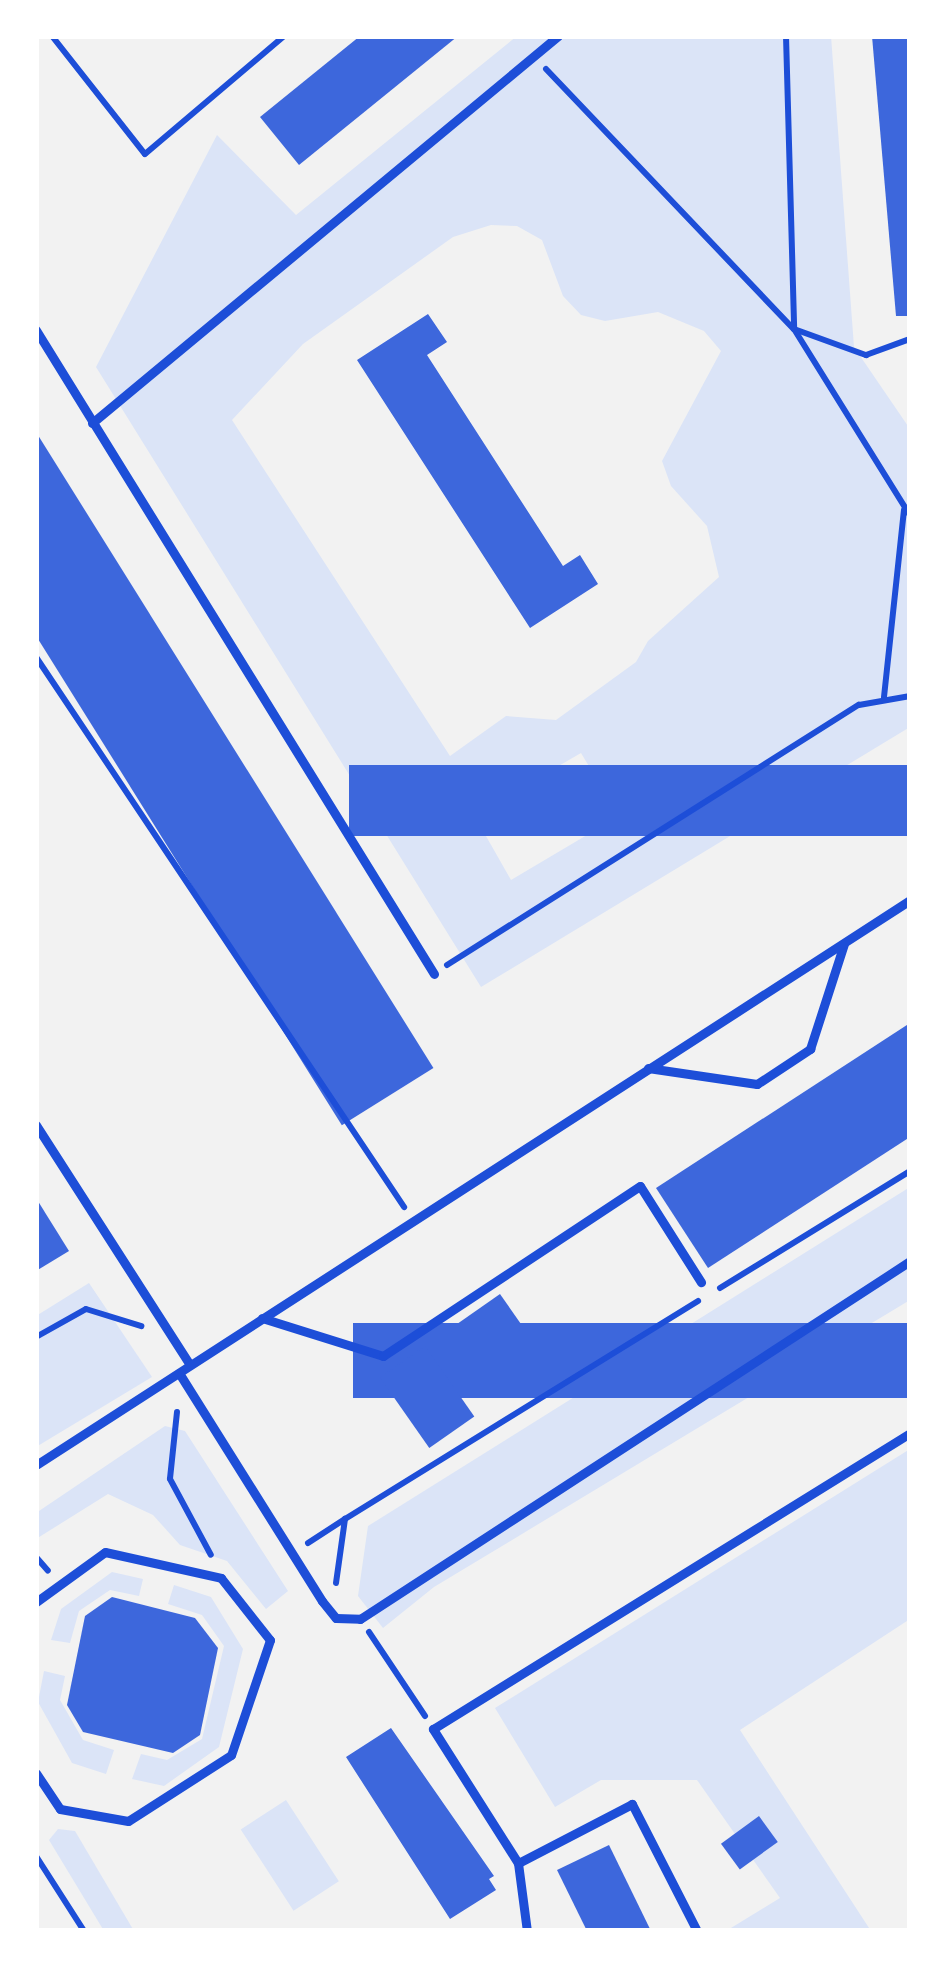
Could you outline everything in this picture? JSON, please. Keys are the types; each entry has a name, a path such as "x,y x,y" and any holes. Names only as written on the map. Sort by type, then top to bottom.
{"lane":[{"path":"92,423 558,36"},
{"path":"36,330 434,974"},
{"path":"36,1465 910,900"},
{"path":"648,1068 757,1084 810,1048 844,942"},
{"path":"36,1125 190,1365"},
{"path":"262,1318 383,1356 640,1186 701,1282"},
{"path":"179,1373 322,1601 336,1618 360,1619 910,1261"},
{"path":"526,1931 518,1864 433,1729 910,1433"},
{"path":"36,1602 105,1552 211,1576 270,1640 231,1755 128,1821 59,1809 36,1773"},
{"path":"518,1864 632,1804 697,1931"}],"path":[{"path":"52,36 145,154 284,36"},
{"path":"787,36 794,329"},
{"path":"534,56 794,329 907,511 884,697"},
{"path":"794,329 866,356 910,339"},
{"path":"36,657 413,1220"},
{"path":"434,974 884,697 910,696"},
{"path":"305,1545 910,1171"},
{"path":"36,1337 86,1309 173,1336"},
{"path":"177,1429 170,1479 212,1556 211,1576"},
{"path":"335,1592 345,1520"},
{"path":"36,1856 84,1931"}],"shaded area":[{"path":"517,36 831,36 854,347 910,429 910,727 481,987 96,367 217,135 296,215","holes":["491,225 517,226 542,240 563,296 581,315 605,321 658,312 704,331 721,351 662,461 671,486 707,526 719,577 648,641 636,662 556,720 506,716 450,756 232,420 303,344 453,237","581,753 619,816 511,880 474,815"]},
{"path":"910,1187 910,1300 434,1587 383,1628 358,1596 368,1526"},
{"path":"89,1283 152,1377 36,1447 36,1316"},
{"path":"165,1426 185,1431 288,1591 266,1609 227,1561 180,1545 153,1515 108,1494 36,1539 36,1513"},
{"path":"910,1449 910,1619 740,1730 871,1931 726,1931 780,1898 697,1780 601,1780 555,1807 495,1708"},
{"path":"112,1572 143,1579 139,1596 110,1590 79,1611 70,1643 51,1640 61,1609"},
{"path":"174,1585 211,1597 243,1649 219,1747 164,1786 132,1779 141,1754 167,1760 202,1739 224,1646 202,1615 168,1604"},
{"path":"44,1671 65,1676 60,1700 83,1740 114,1750 106,1774 72,1763 38,1702"},
{"path":"286,1800 339,1881 294,1911 241,1829"},
{"path":"58,1829 75,1831 134,1931 104,1931 49,1840"}],"building":[{"path":"360,36 458,36 299,165 260,117"},
{"path":"872,36 910,36 910,316 896,316"},
{"path":"428,314 447,342 427,355 563,566 580,555 598,584 530,628 357,360"},
{"path":"36,432 433,1068 342,1125 36,636"},
{"path":"349,765 910,765 910,836 349,836"},
{"path":"910,1023 910,1137 708,1268 656,1188"},
{"path":"36,1198 69,1251 36,1271"},
{"path":"500,1294 549,1364 504,1396 455,1326"},
{"path":"353,1323 910,1323 910,1398 353,1398"},
{"path":"425,1346 474,1416 429,1448 380,1378"},
{"path":"112,1597 195,1618 218,1648 200,1735 173,1753 83,1732 67,1705 85,1616"},
{"path":"391,1728 494,1876 489,1879 496,1890 450,1919 346,1757"},
{"path":"759,1816 778,1842 740,1870 721,1844"},
{"path":"609,1845 651,1931 587,1931 557,1870"}]}
